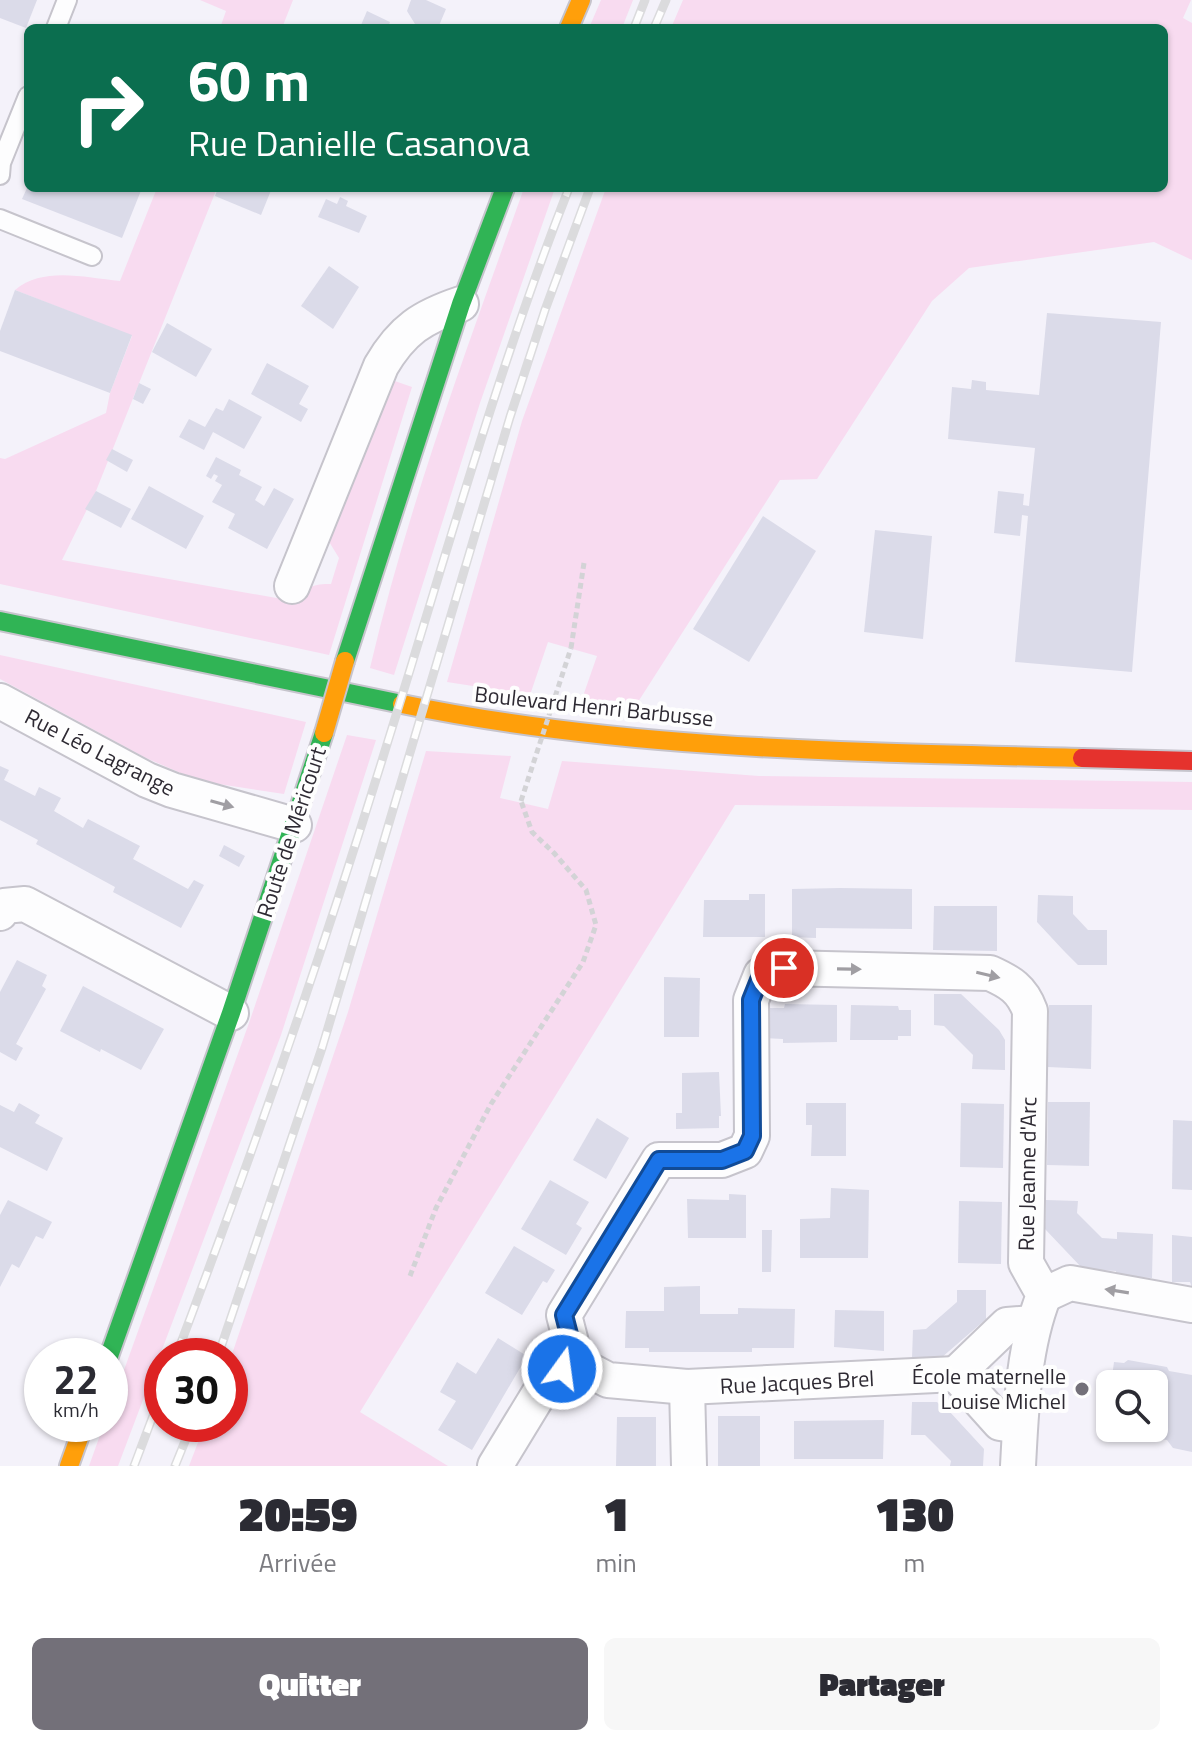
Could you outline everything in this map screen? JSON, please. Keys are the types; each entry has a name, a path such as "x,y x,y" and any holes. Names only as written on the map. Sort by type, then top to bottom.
{"street":[{"path":"571,24 581,0"},
{"name":"Route de Méricourt","path":"115,1338 231,1013 461,304 503,192"},
{"path":"292,586 381,366 396,341 434,313 461,304"},
{"name":"Boulevard Henri Barbusse","path":"0,621 432,710 571,731 779,750 1192,761"},
{"name":"Rue Léo Lagrange","path":"0,701 147,780 294,825"},
{"path":"0,913 4,906 25,904 231,1013"},
{"name":"Rue Jeanne d'Arc","path":"575,1358 564,1315 659,1160 722,1160 745,1151 752,1136 751,1000 761,975 784,968 990,973 1011,983 1024,995 1030,1011 1026,1263 1039,1309"},
{"path":"1020,1426 1000,1423 956,1374 1007,1325 1039,1309 1070,1283 1192,1305"},
{"path":"1018,1466 1020,1426 1039,1309"},
{"path":"495,1466 548,1379 575,1358"},
{"name":"Rue Jacques Brel","path":"575,1358 608,1380 687,1387 956,1374"},
{"path":"687,1387 689,1466"},
{"path":"69,1466 78,1442"}],"lane":[{"path":"58,24 67,0"},
{"path":"0,175 1,163 24,106"},
{"path":"0,219 92,256"}],"path":[{"path":"410,1276 436,1208 491,1104 583,962 596,925 586,890 532,832 521,801 571,648 584,563"}],"shaded area":[{"path":"200,0 293,0 284,24 221,24 226,11"},
{"path":"601,0 633,0 624,24 591,24"},
{"path":"683,0 1191,0 1183,18 1192,23 1192,260 1154,242 969,268 932,301 817,479 780,480 638,702 582,699 597,656 548,642 530,695 447,682 522,421 605,192 1168,192 1168,24 673,24"},
{"path":"155,192 215,192 96,491 62,560 299,602 311,587 331,584 339,558 328,540 389,379 412,387 329,655 0,584 0,458 5,459 106,413 110,393 132,336 15,290 39,278 52,276 120,281"},
{"path":"523,192 554,192 480,403 394,675 370,668 402,546"},
{"path":"0,655 306,722 284,794 199,781 146,758 0,679"},
{"path":"347,735 376,740 281,1035 166,1338 144,1338 144,1397 128,1440 128,1359 249,1023"},
{"path":"426,751 511,756 500,798 548,809 562,761 759,776 1192,782 1192,810 735,805 360,1412 448,1466 189,1466 198,1442 248,1442 248,1338 237,1338 348,1012"},
{"path":"98,1442 127,1442 118,1466 89,1466"}],"building":[{"path":"0,0 37,0 24,27 0,18"},
{"path":"411,0 426,0 446,9 440,24 415,24 407,11"},
{"path":"367,11 390,22 389,24 361,24"},
{"path":"25,192 140,192 122,238 22,199"},
{"path":"216,192 270,192 261,215 215,196"},
{"path":"340,197 348,201 346,206 367,216 359,233 318,217 326,199 337,204"},
{"path":"329,266 359,287 333,329 301,306"},
{"path":"15,290 132,335 110,393 0,351 0,331"},
{"path":"1047,313 1161,322 1132,672 1015,662 1028,516 1022,515 1020,536 994,533 998,491 1024,494 1023,505 1029,506 1035,448 948,439 952,387 971,389 972,380 986,382 986,390 1039,395"},
{"path":"167,323 212,349 196,377 152,352"},
{"path":"267,363 309,386 299,404 308,409 301,422 251,394"},
{"path":"139,383 151,389 143,404 133,399"},
{"path":"229,399 262,417 244,449 213,432 204,450 179,437 189,419 205,427 216,408 223,411"},
{"path":"112,449 133,460 127,472 106,460"},
{"path":"216,457 241,470 239,475 262,487 255,500 264,506 274,488 294,499 267,549 228,528 235,514 212,502 222,485 215,481 218,476 214,474 211,479 206,476"},
{"path":"149,486 204,516 186,549 131,519"},
{"path":"96,491 131,509 121,528 85,509"},
{"path":"763,516 816,551 749,662 693,629"},
{"path":"875,530 932,536 923,639 864,632"},
{"path":"0,766 9,770 4,780 35,796 39,787 61,798 54,811 83,828 88,819 140,846 133,859 188,889 194,880 204,885 181,928 113,892 115,887 36,844 38,840 0,820"},
{"path":"224,845 245,856 239,867 219,856"},
{"path":"792,889 912,889 912,929 816,928 816,938 792,937"},
{"path":"749,894 765,894 765,937 703,937 704,900 749,900"},
{"path":"1038,895 1073,896 1073,914 1088,930 1107,930 1107,965 1078,965 1064,951 1037,922"},
{"path":"934,906 997,906 997,951 933,950"},
{"path":"17,960 47,975 42,986 46,989 16,1044 23,1048 16,1061 0,1052 0,992"},
{"path":"664,977 700,978 699,1037 664,1037"},
{"path":"83,986 164,1029 141,1070 60,1031"},
{"path":"934,994 961,994 999,1030 1005,1040 1005,1070 972,1069 973,1055 944,1026 934,1025"},
{"path":"785,1004 837,1005 837,1042 783,1043 783,1039 763,1038 763,1008 784,1008"},
{"path":"851,1005 898,1006 899,1010 911,1010 911,1036 898,1036 898,1040 850,1040"},
{"path":"1049,1005 1092,1005 1091,1069 1048,1067"},
{"path":"719,1072 719,1128 676,1129 676,1113 682,1113 682,1073"},
{"path":"1048,1102 1090,1102 1089,1166 1047,1165"},
{"path":"19,1103 40,1115 35,1123 63,1138 47,1171 0,1147 0,1105 14,1112"},
{"path":"806,1103 846,1103 846,1156 811,1156 812,1125 806,1125"},
{"path":"961,1103 1004,1104 1003,1168 960,1167"},
{"path":"597,1118 629,1138 606,1179 573,1160"},
{"path":"1173,1120 1192,1121 1192,1190 1172,1189"},
{"path":"550,1180 589,1202 576,1224 582,1228 566,1255 521,1229"},
{"path":"831,1188 869,1190 868,1258 800,1258 800,1219 830,1218"},
{"path":"729,1194 746,1195 746,1238 688,1238 687,1199 729,1200"},
{"path":"8,1200 52,1222 43,1239 36,1236 19,1268 12,1264 0,1287 0,1215"},
{"path":"1046,1200 1078,1201 1077,1213 1102,1238 1117,1239 1117,1232 1153,1234 1152,1278 1116,1276 1116,1271 1083,1269 1045,1229"},
{"path":"959,1201 1002,1202 1001,1264 958,1263"},
{"path":"762,1230 772,1230 771,1272 762,1272"},
{"path":"1172,1235 1192,1237 1192,1288 1190,1282 1172,1282"},
{"path":"514,1246 555,1270 547,1283 543,1281 522,1315 485,1293"},
{"path":"700,1286 700,1314 738,1314 738,1308 795,1309 794,1348 752,1348 752,1352 649,1352 649,1348 625,1348 626,1311 664,1311 664,1287"},
{"path":"957,1290 986,1290 986,1319 941,1358 912,1358 913,1330 926,1329 957,1302"},
{"path":"835,1310 884,1311 884,1351 834,1347"},
{"path":"498,1338 527,1356 472,1450 438,1430 456,1401 440,1392 457,1362 476,1374"},
{"path":"1128,1360 1192,1375 1192,1452 1173,1448 1168,1441 1168,1370 1113,1370 1114,1362 1124,1363"},
{"path":"912,1402 937,1402 949,1411 984,1449 983,1466 950,1466 951,1461 925,1435 911,1435"},
{"path":"718,1416 760,1416 760,1466 718,1466"},
{"path":"617,1417 656,1417 656,1466 616,1466"},
{"path":"884,1420 883,1459 794,1459 794,1421"}],"railway":[{"path":"636,24 645,0"},
{"path":"656,24 666,0"},
{"path":"183,1338 313,973 496,393 567,192"},
{"path":"224,1338 322,1048 510,417 589,192"},
{"path":"134,1466 144,1440"},
{"path":"175,1466 185,1442"}],"traffic: fast":[{"path":"345,661 461,304 503,192"},
{"path":"0,621 402,704"},
{"path":"115,1338 231,1013 324,733"}],"traffic: slow":[{"path":"571,24 581,0"},
{"path":"324,733 345,661"},
{"path":"402,704 570,731 655,740 826,750 1082,758"},
{"path":"69,1466 78,1442"}],"traffic: jam":[{"path":"1082,758 1192,761"}],"place":[{"name":"École maternelle Louise Michel","path":"1082,1389"}],"route":[{"path":"562,1369 575,1358 564,1315 659,1160 722,1160 745,1151 752,1136 751,1000 761,975 784,968"}]}
